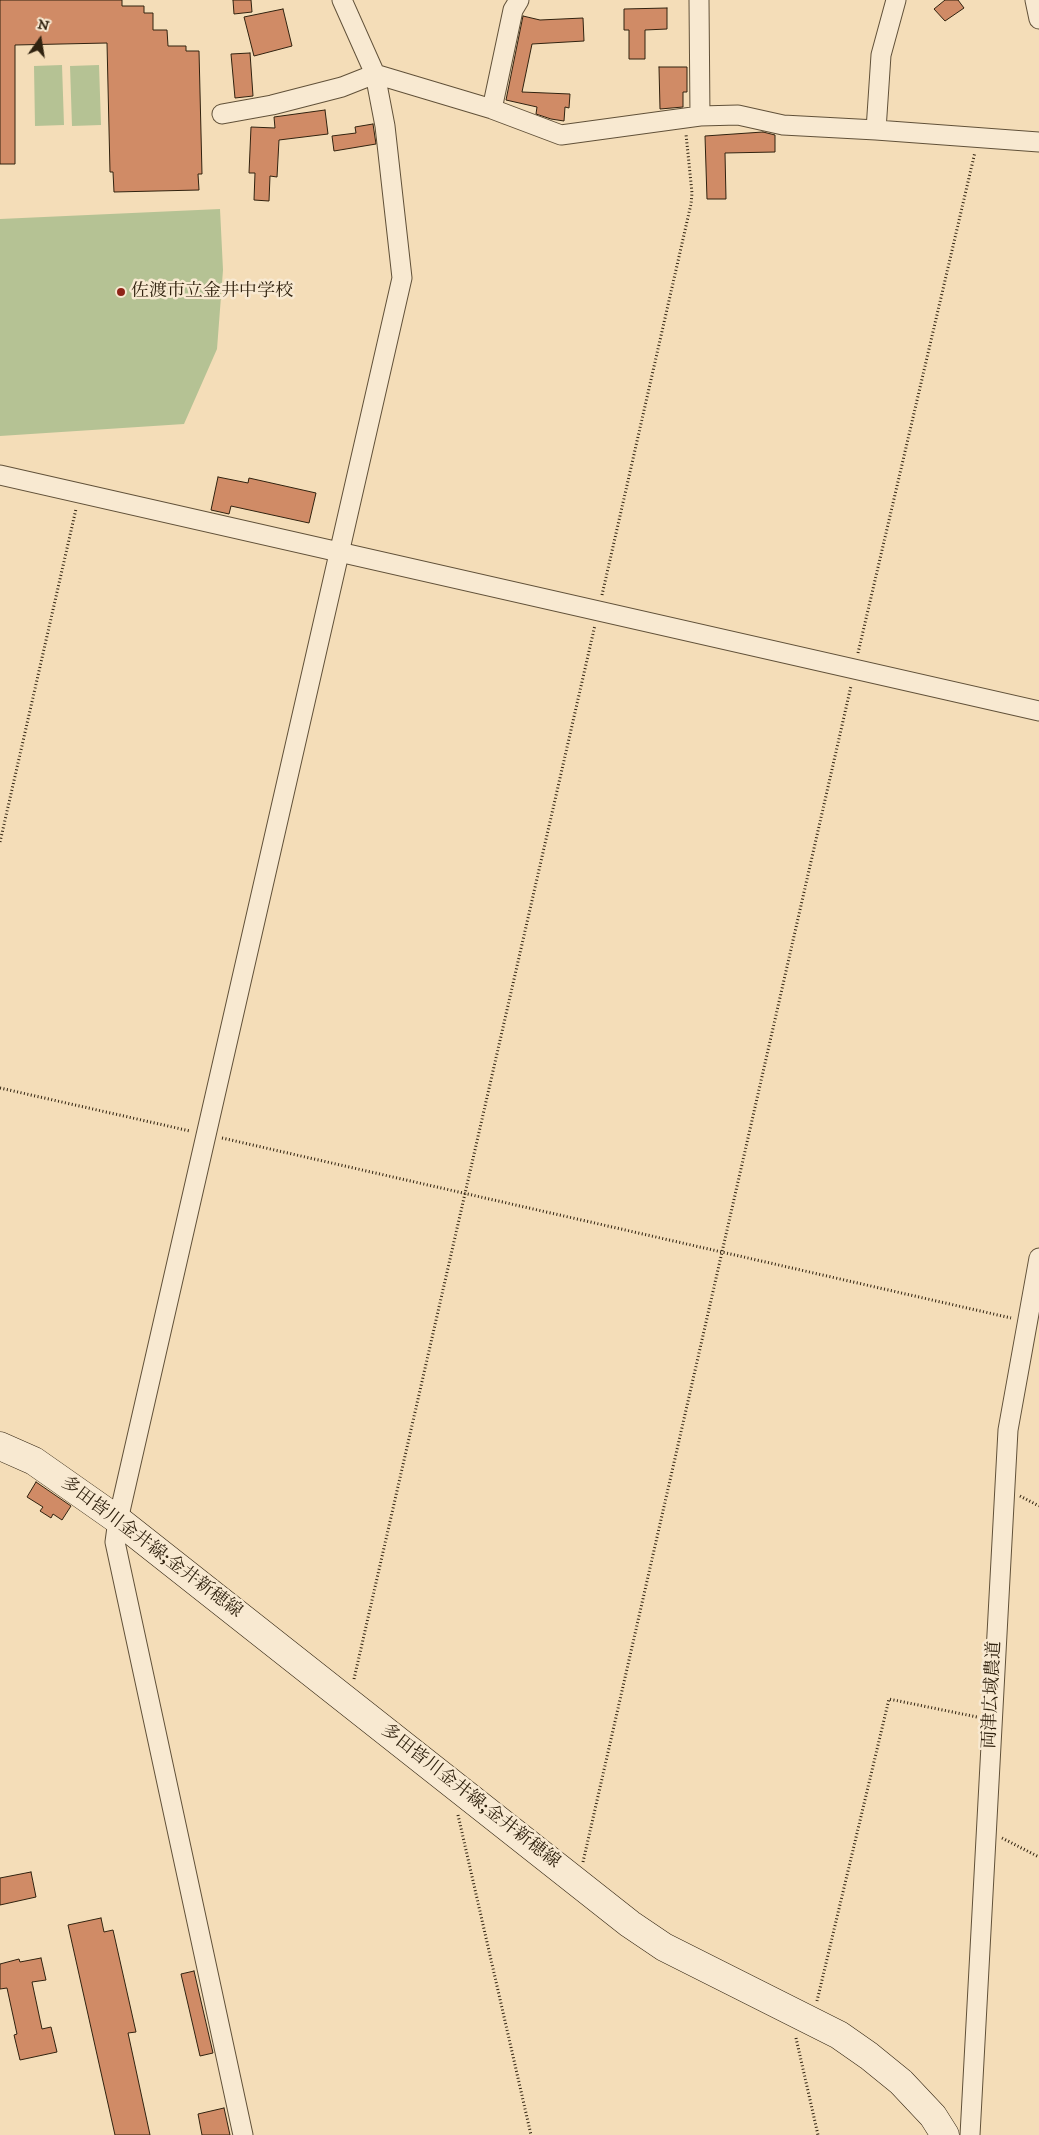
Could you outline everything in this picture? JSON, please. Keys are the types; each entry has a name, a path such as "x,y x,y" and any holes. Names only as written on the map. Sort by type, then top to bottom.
{"main road":[{"name":"多田皆川金井線;金井新穂線","path":"0,1446 34,1461 118,1520 630,1924 664,1947 839,2035 901,2082 950,2135"}],"street":[{"path":"243,2135 115,1542 118,1520 402,278 385,126 375,74 342,0"},
{"path":"492,109 514,10 519,0"},
{"path":"692,117 699,0"},
{"path":"876,130 881,55 896,0"},
{"path":"1035,0 1039,19"},
{"path":"222,114 272,105 342,87 375,74 492,109 561,135 692,117 738,115 783,125 1039,142"},
{"path":"0,476 1039,711"},
{"name":"両津広域農道","path":"950,2135 987,1830 991,1720 1008,1430 1026,1321 1039,1258"}],"path":[{"path":"348,1701 691,204 692,117"},
{"path":"578,1882 854,670 978,138"},
{"path":"0,842 80,494"},
{"path":"0,1088 465,1192 1026,1321"},
{"path":"818,2135 794,2029 805,2018 889,1699 991,1720"},
{"path":"460,1790 457,1807 531,2135"},
{"path":"987,1830 1039,1857"}],"green space":[{"path":"62,65 64,125 35,126 34,66"},
{"path":"99,65 101,125 72,126 70,66"},
{"path":"220,209 223,270 217,349 184,424 0,436 0,219"}],"building":[{"path":"0,0 122,0 122,6 144,6 144,13 153,13 153,30 167,30 168,46 186,46 186,51 199,51 202,174 198,174 199,190 114,192 113,172 110,172 107,43 15,45 15,164 0,164"},
{"path":"233,0 251,0 252,12 234,14"},
{"path":"945,0 958,0 964,8 945,21 934,9"},
{"path":"667,8 667,29 645,30 645,59 629,59 629,30 624,30 624,9"},
{"path":"283,9 292,46 254,56 244,17"},
{"path":"523,16 540,20 583,18 584,41 532,44 522,92 570,94 569,108 565,107 564,121 536,114 537,107 506,100"},
{"path":"250,53 253,96 235,98 231,54"},
{"path":"659,67 687,67 687,92 683,92 683,107 660,109"},
{"path":"325,110 328,134 279,140 277,177 270,176 269,201 254,200 255,173 249,173 251,127 275,128 274,117"},
{"path":"373,124 376,144 334,151 332,136 356,133 355,127"},
{"path":"763,132 775,135 775,152 725,153 726,199 707,199 705,136"},
{"path":"218,477 248,483 249,478 316,493 309,523 231,506 229,514 211,510"},
{"path":"36,1482 71,1506 62,1520 53,1514 51,1518 40,1511 43,1507 27,1497"},
{"path":"31,1872 36,1897 0,1905 0,1878"},
{"path":"101,1918 104,1932 113,1930 136,2032 128,2033 150,2135 115,2135 68,1925"},
{"path":"41,1958 46,1980 32,1982 42,2029 51,2027 57,2052 20,2060 14,2035 17,2034 7,1988 0,1989 0,1964 19,1959 20,1962"},
{"path":"194,1971 213,2053 200,2056 181,1974"},
{"path":"224,2108 230,2135 202,2135 198,2114"}],"place":[{"name":"佐渡市立金井中学校","path":"121,292"}]}
